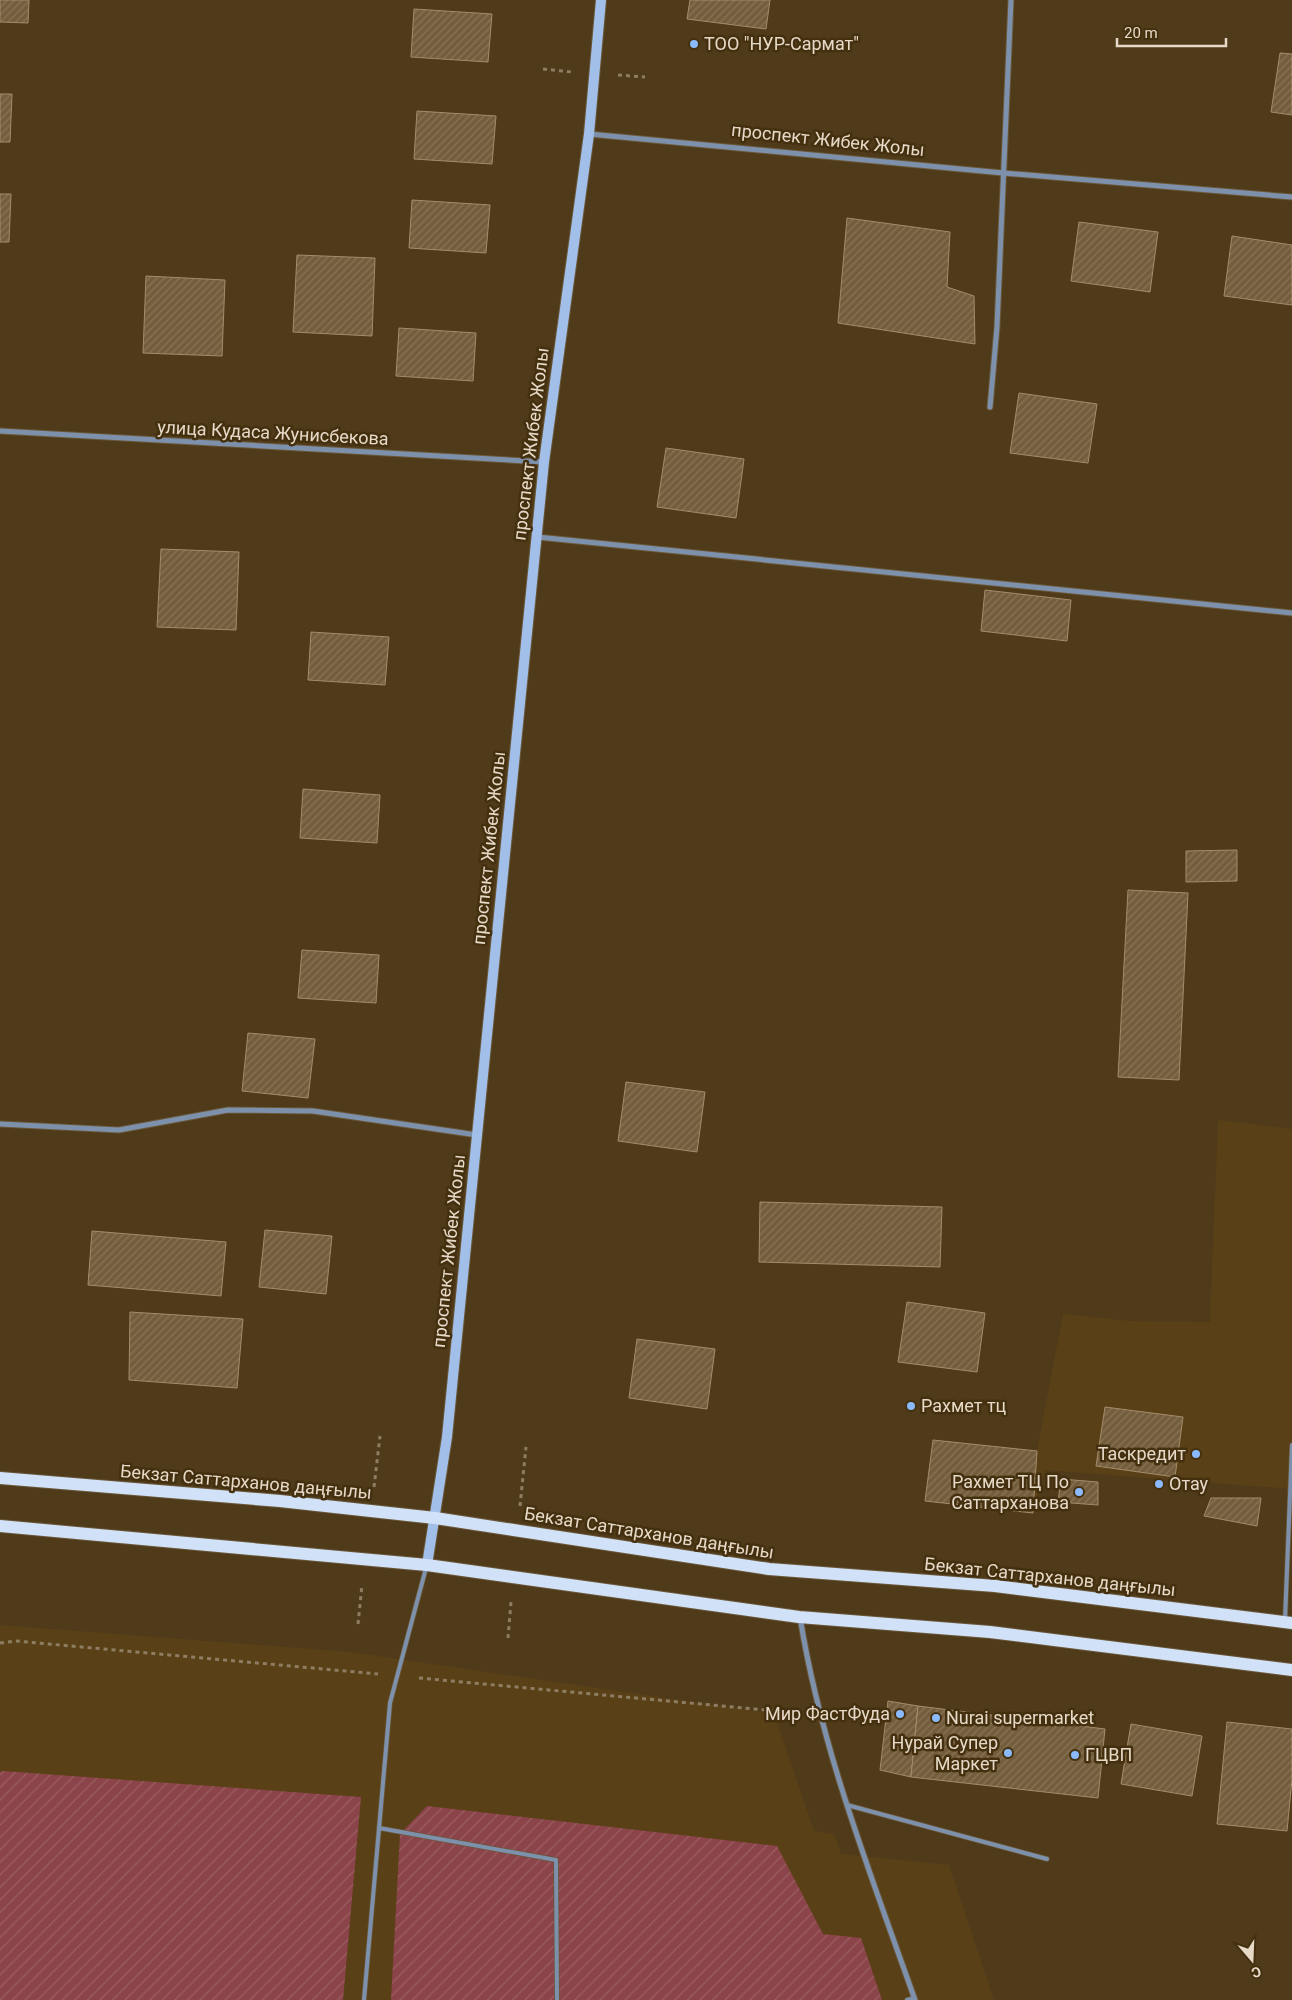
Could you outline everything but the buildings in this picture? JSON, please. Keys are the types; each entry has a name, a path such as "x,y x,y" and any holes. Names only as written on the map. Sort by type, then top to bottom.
{"main road":[{"name":"проспект Жибек Жолы","path":"427,1566 447,1437 544,462 589,134 601,0"},
{"name":"Бекзат Саттарханов даңғылы","path":"0,1478 280,1501 435,1518 769,1569 995,1586 1288,1622"},
{"path":"0,1526 427,1566 800,1617 990,1632 1292,1670"}],"street":[{"path":"990,407 997,326 1011,0"},
{"name":"проспект Жибек Жолы","path":"589,134 1003,173 1292,197"},
{"name":"улица Кудаса Жунисбекова","path":"0,431 544,462"},
{"path":"536,537 1292,613"},
{"path":"0,1124 119,1130 228,1110 313,1111 477,1135"},
{"path":"800,1617 807,1662 847,1805 914,1999"}],"lane":[{"path":"1288,1622 1292,1445"},
{"path":"364,2000 390,1703 427,1566"},
{"path":"847,1805 1047,1859"},
{"path":"379,1828 556,1860 557,2000"},
{"path":"907,2000 914,1999"}],"shaded area":[{"path":"1218,1120 1292,1129 1292,1489 1045,1470 1033,1513 925,1501 933,1440 1037,1451 1063,1314 1130,1321 1210,1322"},
{"path":"0,1625 350,1652 774,1714 814,1831 834,1834 841,1854 949,1865 994,2000 0,2000"},
{"path":"0,1772 361,1797 343,2000 0,2000"},
{"path":"427,1806 777,1846 823,1934 861,1938 882,2000 391,2000 400,1834"}],"place":[{"name":"ТОО \"НУР-Сармат\"","path":"694,44"},
{"name":"Рахмет тц","path":"911,1406"},
{"name":"Таскредит","path":"1196,1454"},
{"name":"Отау","path":"1159,1484"},
{"name":"Рахмет ТЦ По Саттарханова","path":"1079,1492"},
{"name":"Мир ФастФуда","path":"900,1714"},
{"name":"Nurai supermarket","path":"936,1718"},
{"name":"Нурай Супер Маркет","path":"1008,1753"},
{"name":"ГЦВП","path":"1075,1755"}]}
